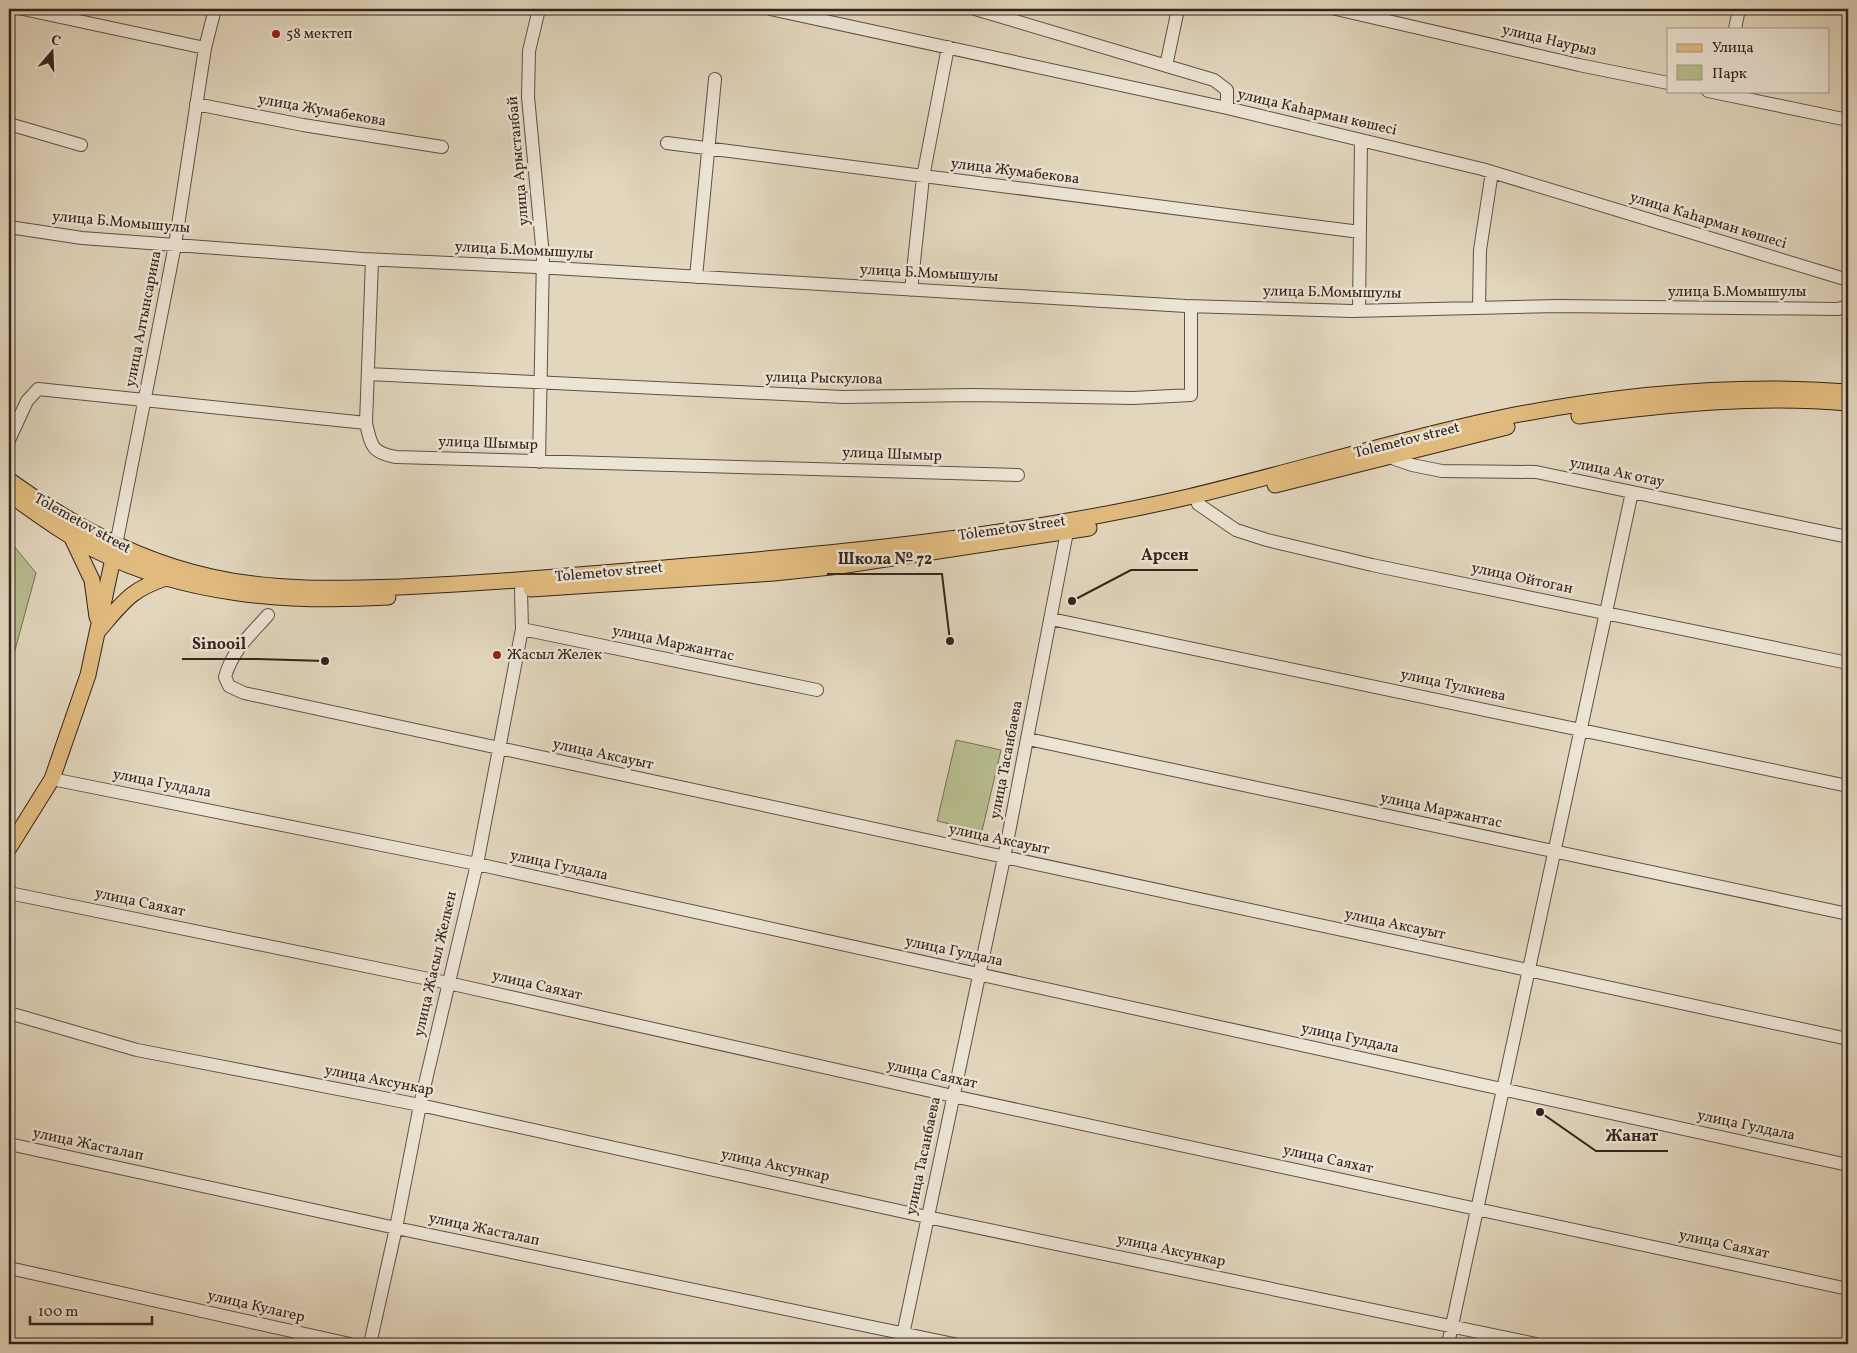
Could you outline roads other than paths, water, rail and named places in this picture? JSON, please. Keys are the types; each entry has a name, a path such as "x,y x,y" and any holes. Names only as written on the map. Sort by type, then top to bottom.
{"main road":[{"name":"Tolemetov street","path":"9,480 114,552 168,577 243,594 307,600 521,590 774,573 840,566 1067,532 1198,504 1502,418 1658,395 1744,388 1848,392"},
{"name":"Tolemetov street","path":"9,494 72,538 114,552 211,577 283,588 358,588 531,579 839,554 1069,522 1387,451 1503,428 1615,411 1744,401 1848,403"},
{"path":"72,538 92,580 98,631"},
{"path":"9,848 52,779 88,675 114,552"},
{"path":"98,631 130,595 142,586 168,577"}],"street":[{"path":"23,9 205,48"},
{"name":"улица Алтынсарина","path":"114,552 175,245 205,48 215,9"},
{"name":"улица Арыстанбай","path":"538,9 529,51 528,97 540,210 542,268 539,462"},
{"name":"улица Каһарман көшесі","path":"770,9 1227,108 1492,172 1848,280"},
{"path":"975,9 1214,80 1227,90 1227,108"},
{"path":"1166,66 1178,9"},
{"name":"улица Наурыз","path":"1336,9 1580,65 1667,83"},
{"path":"1734,28 1739,9"},
{"path":"911,290 923,177 948,47"},
{"path":"696,277 715,79"},
{"path":"1722,93 1848,120"},
{"name":"улица Жумабекова","path":"196,104 312,127 442,147"},
{"path":"9,124 81,145"},
{"path":"1359,311 1361,140"},
{"name":"улица Жумабекова","path":"667,143 1360,232"},
{"path":"1479,308 1480,250 1492,172"},
{"name":"улица Б.Момышулы","path":"9,227 82,238 372,260 542,268 1191,306 1359,311 1558,306 1838,309 1848,306"},
{"name":"улица Шымыр","path":"372,260 366,423 370,441 375,450 381,455 539,462 1018,474"},
{"name":"улица Рыскулова","path":"368,374 540,384 843,397 973,395 1133,398 1191,395 1191,306"},
{"path":"9,440 27,401 38,389 366,423"},
{"name":"улица Ак отау","path":"1387,451 1412,465 1442,471 1536,472 1848,538"},
{"path":"1448,1344 1632,492"},
{"name":"улица Ойтоган","path":"1198,504 1236,530 1267,540 1372,565 1848,663"},
{"name":"улица Тасанбаева","path":"902,1339 1004,858 1067,532"},
{"name":"улица Жасыл Желкен","path":"370,1344 396,1228 420,1105 476,864 522,629 521,590"},
{"name":"улица Аксауыт","path":"268,615 232,656 225,677 229,686 244,693 1848,1039"},
{"name":"улица Тулкиева","path":"1051,619 1848,786"},
{"name":"улица Маржантас","path":"522,629 817,690"},
{"name":"улица Маржантас","path":"1028,739 1848,914"},
{"name":"улица Гулдала","path":"52,779 476,864 1848,1165"},
{"name":"улица Саяхат","path":"9,893 448,983 953,1096 1848,1289"},
{"name":"улица Аксункар","path":"9,1014 137,1050 420,1105 928,1216 1536,1344"},
{"name":"улица Жасталап","path":"9,1144 902,1339 954,1344"},
{"name":"улица Кулагер","path":"9,1268 350,1344"}],"place":[{"name":"58 мектеп","path":"276,34"},
{"name":"Арсен","path":"1072,601"},
{"name":"Школа № 72","path":"950,641"},
{"name":"Жасыл Желек","path":"497,655"},
{"name":"Sinooil","path":"325,661"},
{"name":"Жанат","path":"1540,1112"}]}
